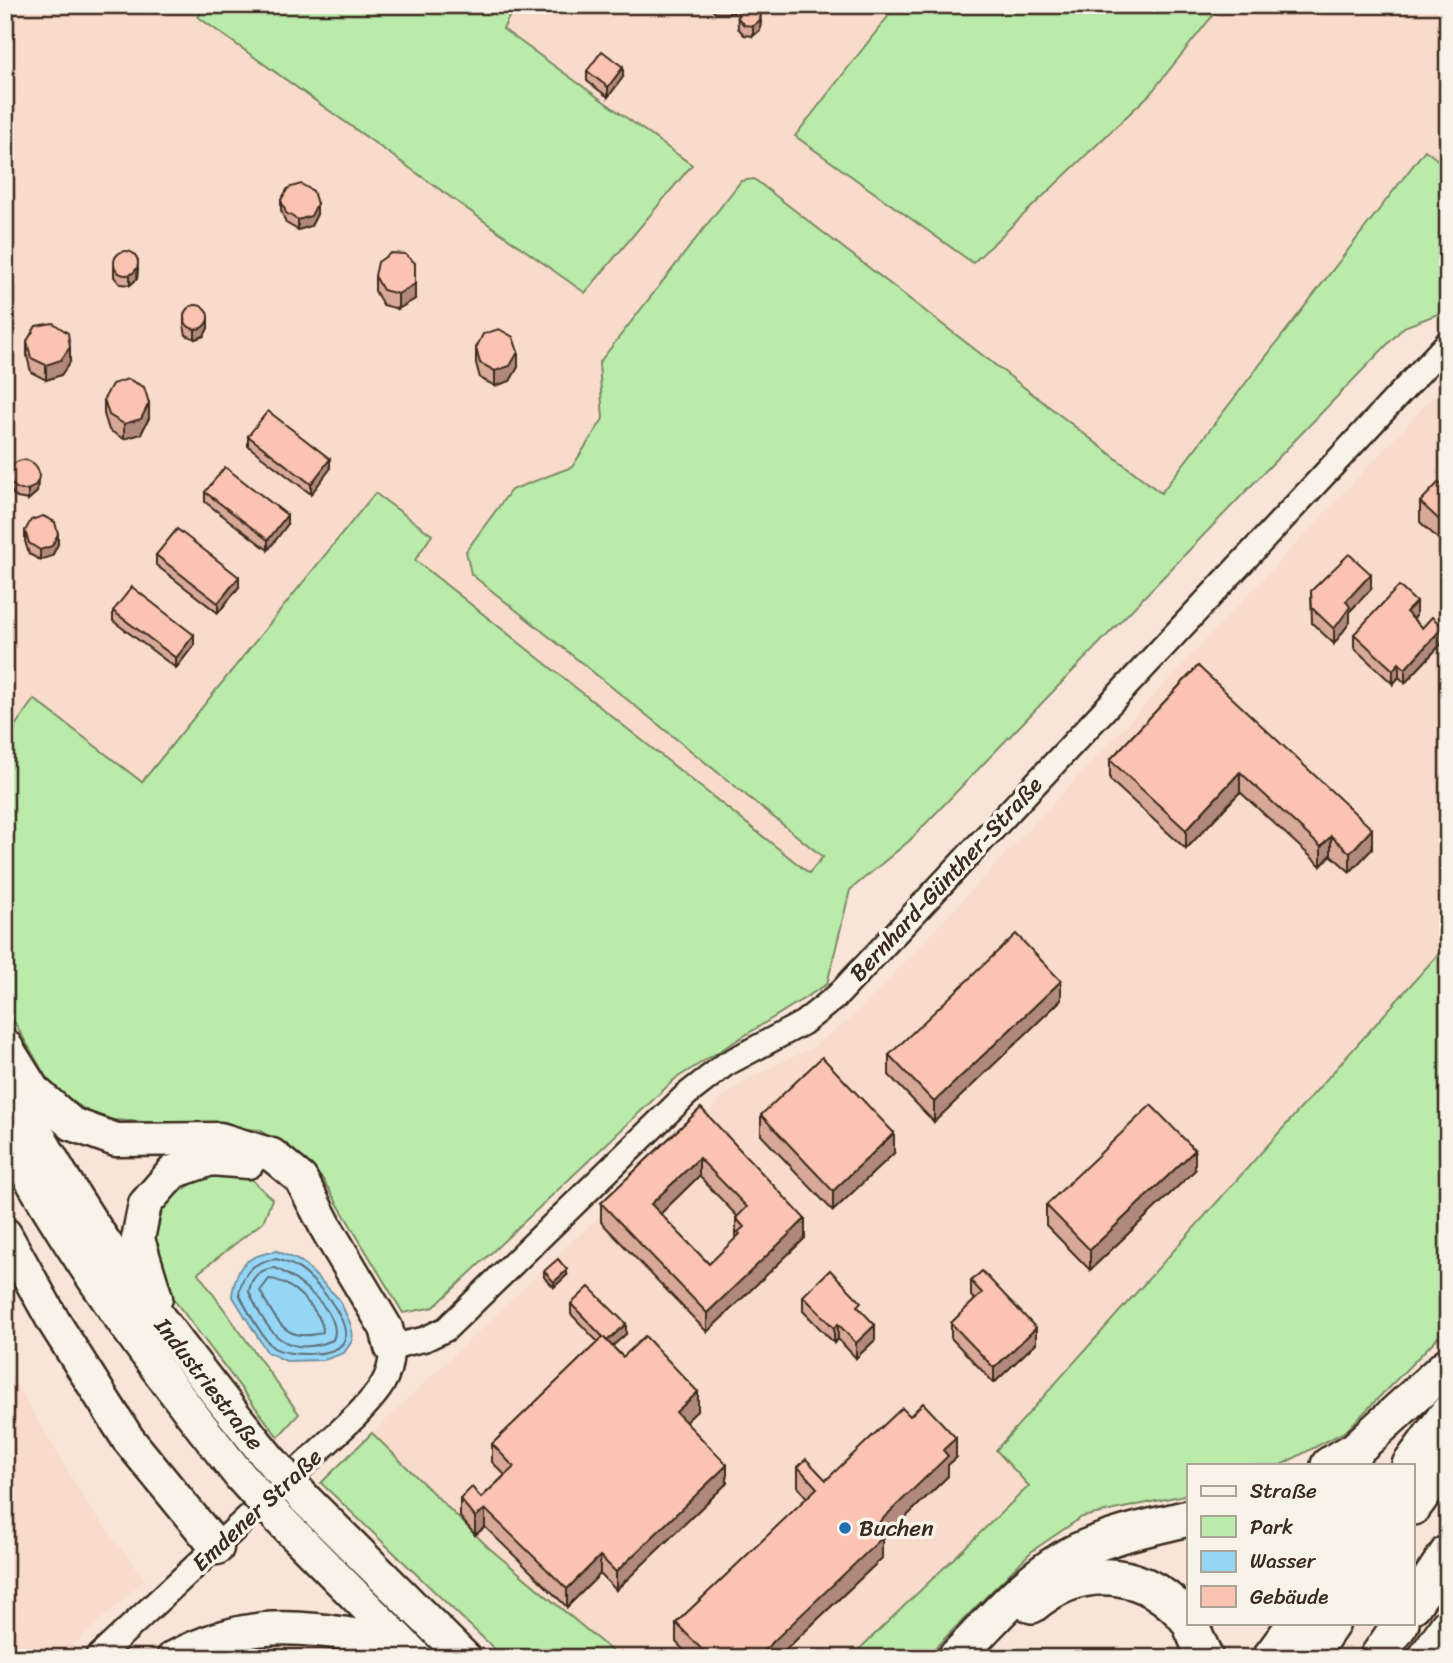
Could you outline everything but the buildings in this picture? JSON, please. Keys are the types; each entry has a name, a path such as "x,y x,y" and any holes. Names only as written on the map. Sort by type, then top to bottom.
{"highway":[{"path":"5,1045 33,1090 72,1124 116,1140 220,1139 272,1155 301,1179 328,1231 386,1328 391,1347"},
{"name":"Industriestraße","path":"5,1069 73,1191 166,1328 266,1455 304,1498 465,1658"},
{"name":"Industriestraße","path":"5,1133 102,1291 162,1379 241,1477 280,1520 408,1650"},
{"path":"166,1328 138,1239 145,1204 173,1172 211,1159 233,1159 260,1165 292,1192 328,1231"},
{"path":"5,1234 54,1322 128,1439 217,1548"},
{"path":"1331,1464 1355,1450 1448,1365"},
{"path":"1411,1464 1448,1413"},
{"path":"1414,1506 1448,1460"},
{"path":"955,1658 1033,1580 1074,1553 1126,1533 1187,1518"},
{"path":"1414,1604 1448,1553"},
{"path":"980,1658 1038,1601 1066,1585 1092,1577 1110,1577 1145,1584 1159,1591 1187,1620"},
{"path":"1190,1624 1205,1658"},
{"path":"1270,1658 1295,1624"},
{"path":"1308,1658 1331,1624"},
{"path":"1377,1658 1400,1624"},
{"path":"1426,1658 1448,1626"},
{"path":"173,1658 234,1633 270,1627 300,1627 408,1650"}],"street":[{"name":"Bernhard-Günther-Straße","path":"391,1347 425,1339 446,1329 686,1095 726,1064 803,1023 836,996 1448,342"},
{"name":"Emdener Straße","path":"97,1658 217,1548 379,1392 391,1370 391,1347"}],"shaded area":[{"path":"5,5 1448,5 1448,282 909,841 584,1112 5,903"},
{"path":"1448,381 1448,943 996,1449 1030,1486 850,1658 620,1658 488,1547 372,1433 723,1097 751,1077 811,1048 854,1016"},
{"path":"5,1365 88,1505 145,1579 60,1658 5,1658"}],"green space":[{"path":"207,5 515,5 503,29 692,165 585,293 198,17"},
{"path":"897,5 1221,5 1150,94 973,263 795,136"},
{"path":"1425,150 1448,168 1448,310 1404,327 909,841 850,890 827,984 675,1079 434,1307 403,1313 322,1178 260,1130 100,1119 53,1089 5,1006 5,740 34,699 142,782 375,493 432,535 415,560 809,873 823,857 471,574 466,551 511,490 572,467 603,419 599,363 741,181 754,179 1161,493"},
{"path":"1448,943 1448,1327 1346,1431 1283,1464 1187,1464 1187,1494 1082,1517 1032,1551 925,1658 850,1658 1029,1486 996,1450"},
{"path":"246,1174 272,1199 263,1222 198,1273 299,1414 278,1437 175,1301 152,1250 164,1203 205,1175"},
{"path":"372,1433 488,1547 620,1658 504,1658 321,1483"}],"water":[{"path":"277,1251 302,1262 339,1299 351,1325 352,1341 344,1353 324,1360 286,1361 267,1352 232,1295 237,1276 244,1264 257,1256"}],"place":[{"name":"Buchen","path":"845,1528"}]}
